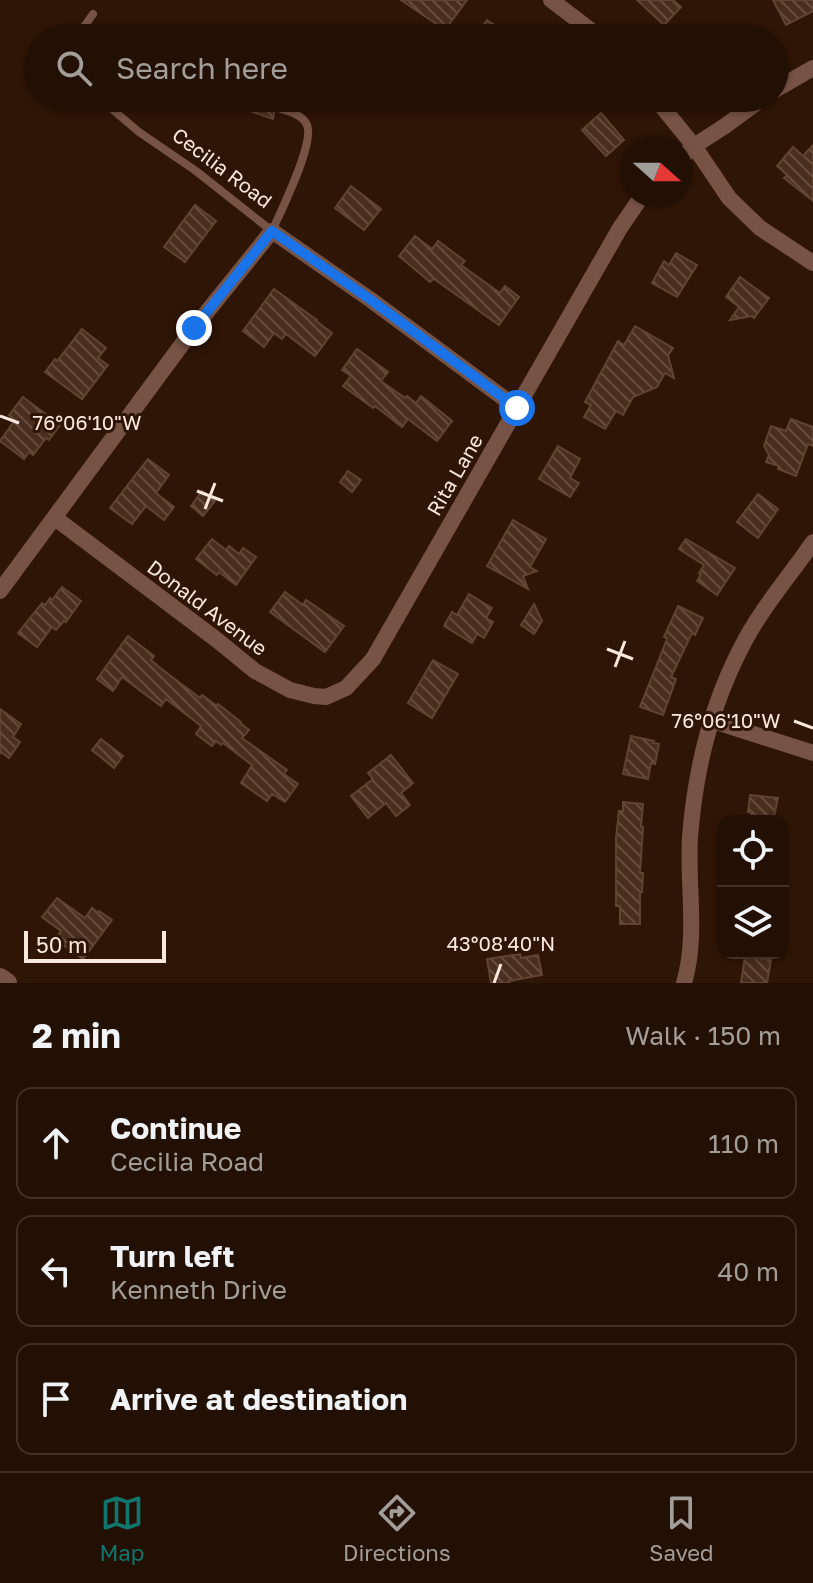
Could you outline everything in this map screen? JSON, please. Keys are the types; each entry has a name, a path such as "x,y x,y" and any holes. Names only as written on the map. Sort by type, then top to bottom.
{"street":[{"path":"551,0 583,24"},
{"path":"789,82 813,68"},
{"path":"666,112 729,198 760,228 813,263"},
{"path":"694,146 744,112"},
{"name":"Rita Lane","path":"346,688 373,659 634,208"},
{"path":"0,591 194,328 272,231"},
{"name":"Cecilia Road","path":"272,231 517,408"},
{"name":"Donald Avenue","path":"55,518 255,671 290,690 314,696 326,697 346,688"},
{"path":"684,983 692,949 690,846 693,801 699,766 718,701 741,648 813,542"},
{"path":"713,721 813,753"},
{"path":"0,978 7,983"}],"lane":[{"path":"86,24 93,14"},
{"name":"Cecilia Road","path":"115,112 272,231"},
{"path":"272,231 291,191 309,139 308,126 302,118 288,112"}],"building":[{"path":"401,0 467,0 449,24 436,24"},
{"path":"637,0 673,0 681,7 663,24"},
{"path":"773,0 813,0 813,11 785,24"},
{"path":"253,112 274,112 273,119"},
{"path":"601,113 621,136 621,143 606,156 582,130"},
{"path":"813,145 813,201 784,178 787,175 777,166 793,147 803,156"},
{"path":"351,186 381,209 364,230 335,208"},
{"path":"195,205 216,221 185,262 164,247"},
{"path":"415,236 432,249 438,241 465,261 461,265 500,293 505,286 519,297 499,325 434,279 430,282 399,256"},
{"path":"676,253 697,265 677,297 652,283 664,261 669,265"},
{"path":"740,277 769,298 754,318 730,320 739,307 726,297"},
{"path":"274,289 332,333 315,356 286,334 282,339 274,333 264,347 243,331"},
{"path":"635,326 673,348 668,355 674,378 665,373 657,387 633,397 623,415 616,411 605,429 584,417 591,405 585,402 618,341 624,345"},
{"path":"82,329 106,348 98,358 108,365 82,399 45,372"},
{"path":"357,349 388,372 381,381 416,403 421,396 452,421 437,441 408,419 402,427 343,386 351,376 342,370"},
{"path":"23,397 60,425 49,440 46,438 33,455 29,452 24,459 0,441 15,420 9,415"},
{"path":"791,419 813,427 813,446 808,444 796,476 766,462 769,455 764,446 771,426 786,431"},
{"path":"558,446 580,459 570,478 579,483 570,497 539,479"},
{"path":"148,459 169,475 156,493 174,507 164,520 146,506 132,524 110,508"},
{"path":"348,471 361,480 352,492 340,482"},
{"path":"202,491 215,501 203,516 191,506"},
{"path":"758,494 778,509 758,538 737,522"},
{"path":"513,520 546,539 530,567 537,571 523,576 528,589 487,566"},
{"path":"212,539 226,550 229,546 239,554 243,548 256,557 236,585 196,559"},
{"path":"686,539 735,568 717,595 697,581 704,565 679,549"},
{"path":"62,587 81,601 66,622 56,630 52,627 37,647 18,633 42,603 45,605 50,598 52,600"},
{"path":"285,592 303,605 306,600 344,626 325,652 270,612"},
{"path":"469,594 492,608 486,618 493,622 484,638 477,634 472,643 444,626 452,612 457,615"},
{"path":"534,604 542,621 534,634 521,625"},
{"path":"678,606 703,618 695,635 692,633 671,677 676,679 663,715 640,707"},
{"path":"128,636 154,656 151,660 159,667 200,698 202,695 218,704 241,722 249,730 242,738 287,770 284,774 298,784 285,802 272,794 267,801 241,783 252,765 223,743 221,745 216,741 212,746 196,734 201,726 166,699 161,706 122,677 113,691 97,679"},
{"path":"433,660 458,674 432,718 408,703"},
{"path":"0,709 21,724 13,737 20,742 9,758 0,754"},
{"path":"631,736 659,744 648,779 623,774"},
{"path":"101,739 123,756 114,768 92,750"},
{"path":"391,755 413,783 401,793 410,805 396,816 386,803 368,818 351,796 373,779 368,773"},
{"path":"750,795 778,798 774,815 751,815 748,812"},
{"path":"623,802 643,804 640,924 620,924 620,906 616,906 616,838"},
{"path":"57,898 85,918 92,908 112,920 83,959 55,939 61,931 42,917"},
{"path":"520,954 521,958 538,955 542,975 510,983 491,983 487,959"},
{"path":"745,959 771,960 767,983 741,983"}],"route":[{"path":"194,328 272,231 517,408"}]}
